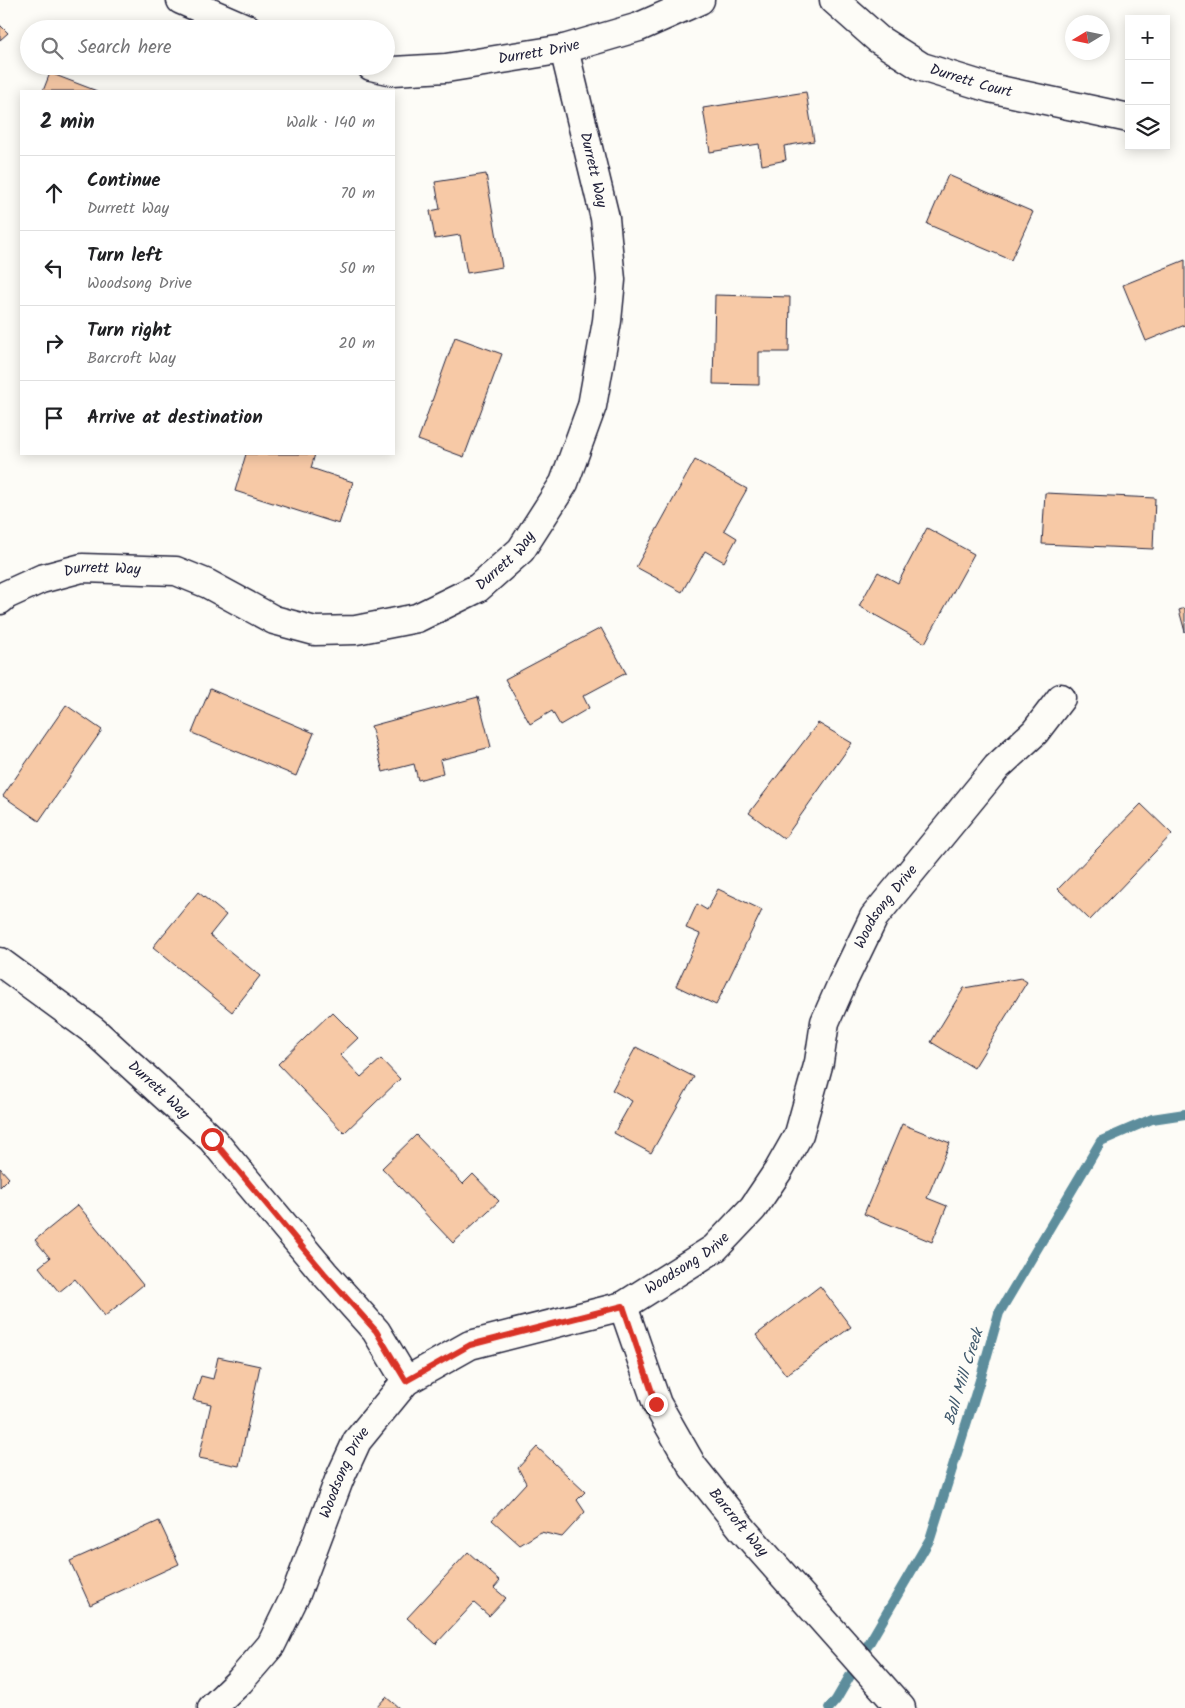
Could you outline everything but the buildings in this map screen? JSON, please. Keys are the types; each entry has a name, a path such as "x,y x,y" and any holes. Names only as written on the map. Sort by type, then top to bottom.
{"street":[{"path":"181,0 227,20"},
{"name":"Durrett Drive","path":"395,71 446,68 564,49 640,27 700,0"},
{"name":"Durrett Court","path":"834,0 878,39 922,67 990,88 1125,117"},
{"name":"Durrett Way","path":"0,600 6,595 42,579 82,568 176,571 208,584 274,620 315,631 356,630 417,618 478,588 521,550 564,483 592,406 607,322 611,280 605,218 564,49"},
{"name":"Woodsong Drive","path":"212,1708 240,1681 271,1645 296,1594 339,1480 356,1441 406,1381 470,1345 623,1306 715,1248 753,1208 778,1171 798,1134 819,1062 826,1022 874,916 997,767 1035,732 1061,698"},
{"name":"Durrett Way","path":"0,962 94,1031 212,1139 324,1273 376,1331 406,1381"},
{"name":"Barcroft Way","path":"623,1306 656,1404 692,1467 744,1531 901,1708"}],"waterway":[{"name":"Ball Mill Creek","path":"829,1708 836,1700 930,1539 999,1313 1101,1141 1152,1119 1185,1114"}],"route":[{"path":"212,1139 324,1273 376,1331 406,1381 470,1345 623,1306 656,1404"}]}
